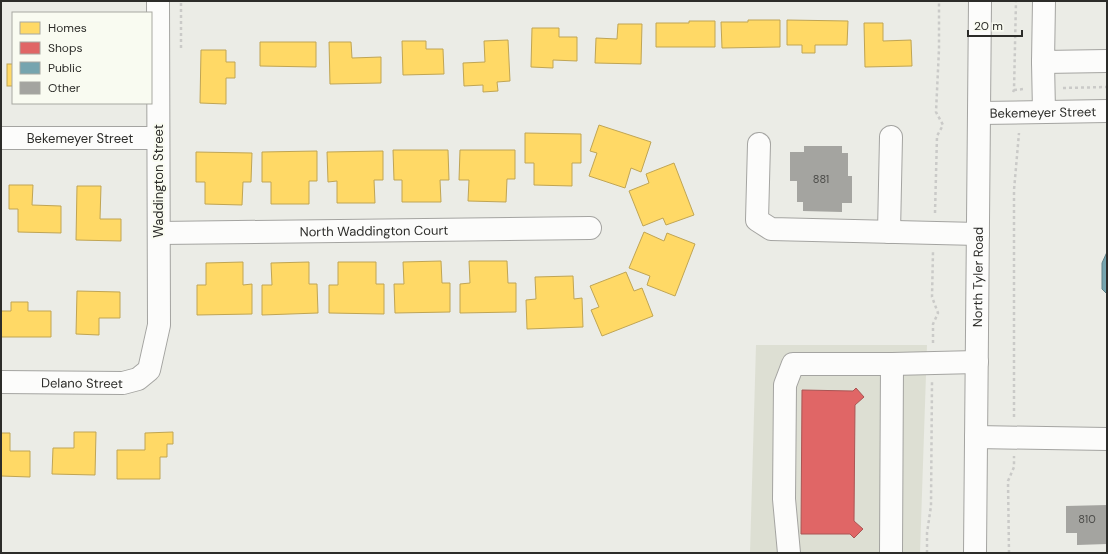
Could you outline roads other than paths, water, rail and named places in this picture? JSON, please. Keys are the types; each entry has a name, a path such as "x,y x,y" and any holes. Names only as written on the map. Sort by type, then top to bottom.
{"street":[{"name":"Waddington Street","path":"151,361 159,325 158,1"},
{"name":"North Tyler Road","path":"975,553 980,1"},
{"path":"1044,1 1044,112"},
{"path":"1043,62 1107,61"},
{"name":"Bekemeyer Street","path":"980,113 1107,111"},
{"path":"889,232 890,137"},
{"name":"Bekemeyer Street","path":"1,138 158,138"},
{"path":"759,144 757,220 771,229 978,234"},
{"name":"North Waddington Court","path":"159,233 590,228"},
{"name":"Delano Street","path":"1,382 123,383 138,379 149,370 151,361"},
{"path":"789,553 784,499 785,385 793,364 977,362"},
{"path":"891,553 892,364"},
{"path":"976,437 1107,439"}]}
